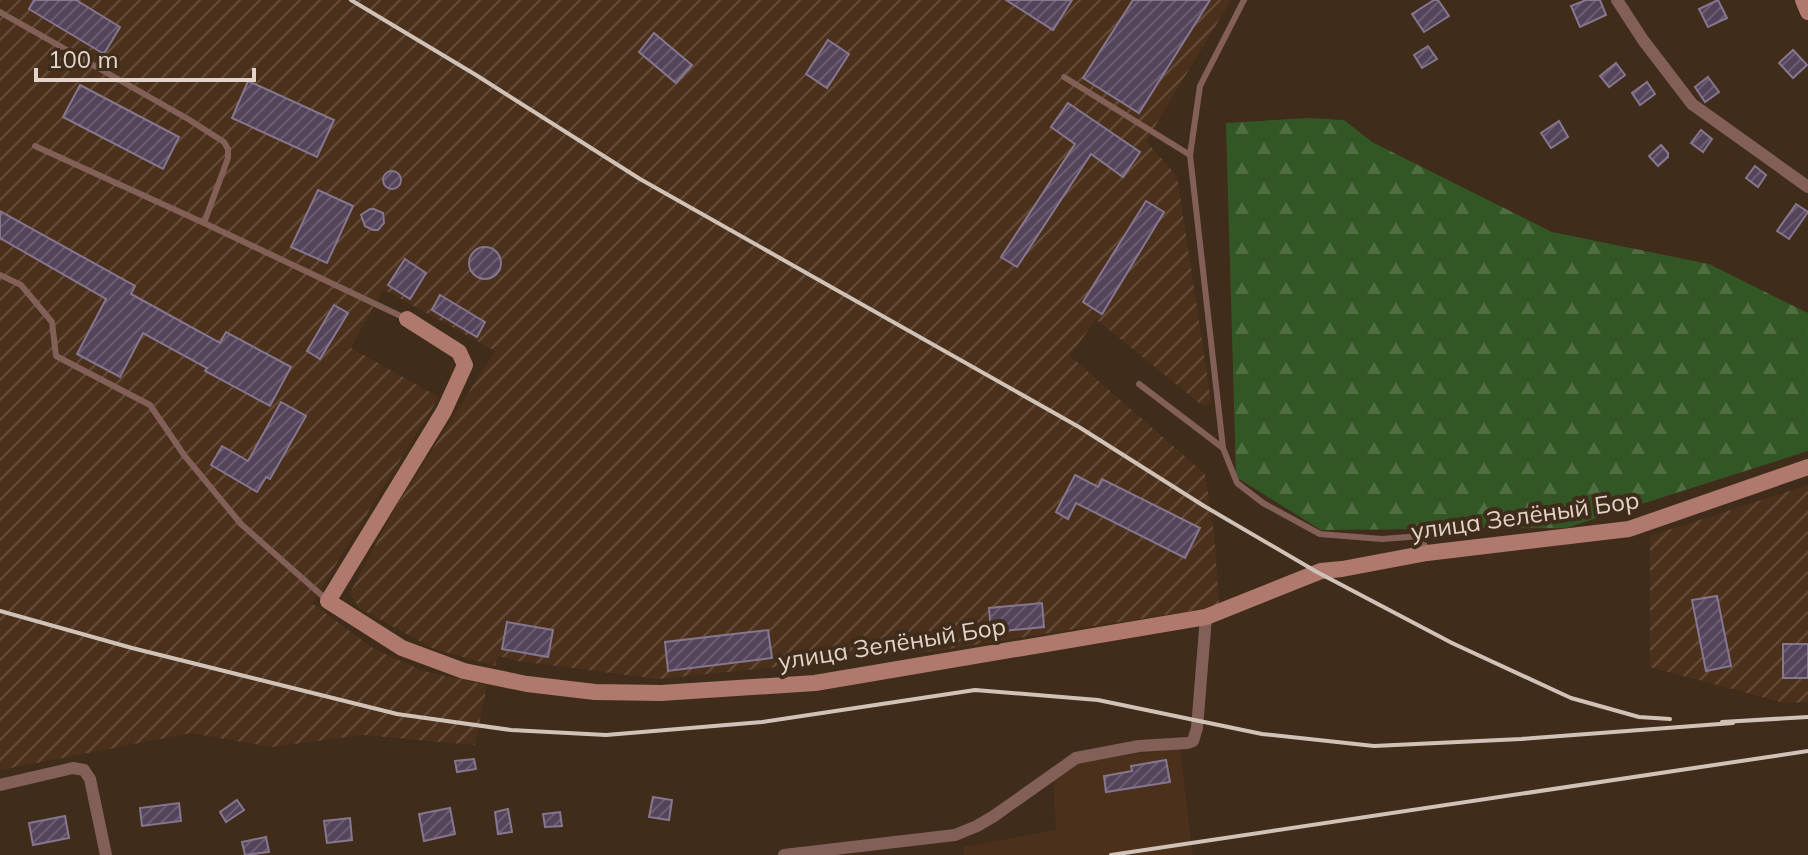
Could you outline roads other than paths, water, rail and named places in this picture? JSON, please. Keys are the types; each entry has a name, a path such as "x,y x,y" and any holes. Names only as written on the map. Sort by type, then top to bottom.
{"street":[{"path":"1617,0 1692,104 1808,187"},
{"path":"1803,0 1808,12"},
{"path":"328,601 444,411 465,365 459,352 407,319"},
{"name":"улица Зелёный Бор","path":"328,601 402,648 464,671 527,684 595,692 661,693 815,683 1206,617 1317,572 1427,553 1629,529 1808,467"},
{"path":"784,855 955,835 994,816 1076,758 1139,746 1193,741 1196,736 1206,617"},
{"path":"0,785 73,768 84,770 90,779 106,855"}],"lane":[{"path":"1244,0 1200,86 1190,155 1223,448 1237,483 1263,503 1320,534 1382,539 1421,536 1427,553"},
{"path":"0,12 224,142 228,158 204,223"},
{"path":"1064,77 1190,155"},
{"path":"35,146 407,319"},
{"path":"0,275 21,285 52,322 56,356 150,405 184,455 241,524 328,601"},
{"path":"1139,384 1223,448"}],"railway":[{"path":"351,0 640,179 1079,427 1204,506 1317,572 1452,643 1571,698 1639,717 1670,719"},
{"path":"0,611 132,648 397,714 511,730 606,735 762,722 975,690 1098,700 1262,734 1374,746 1521,739 1733,723"},
{"path":"1722,722 1808,717"},
{"path":"1111,855 1808,751"}]}
